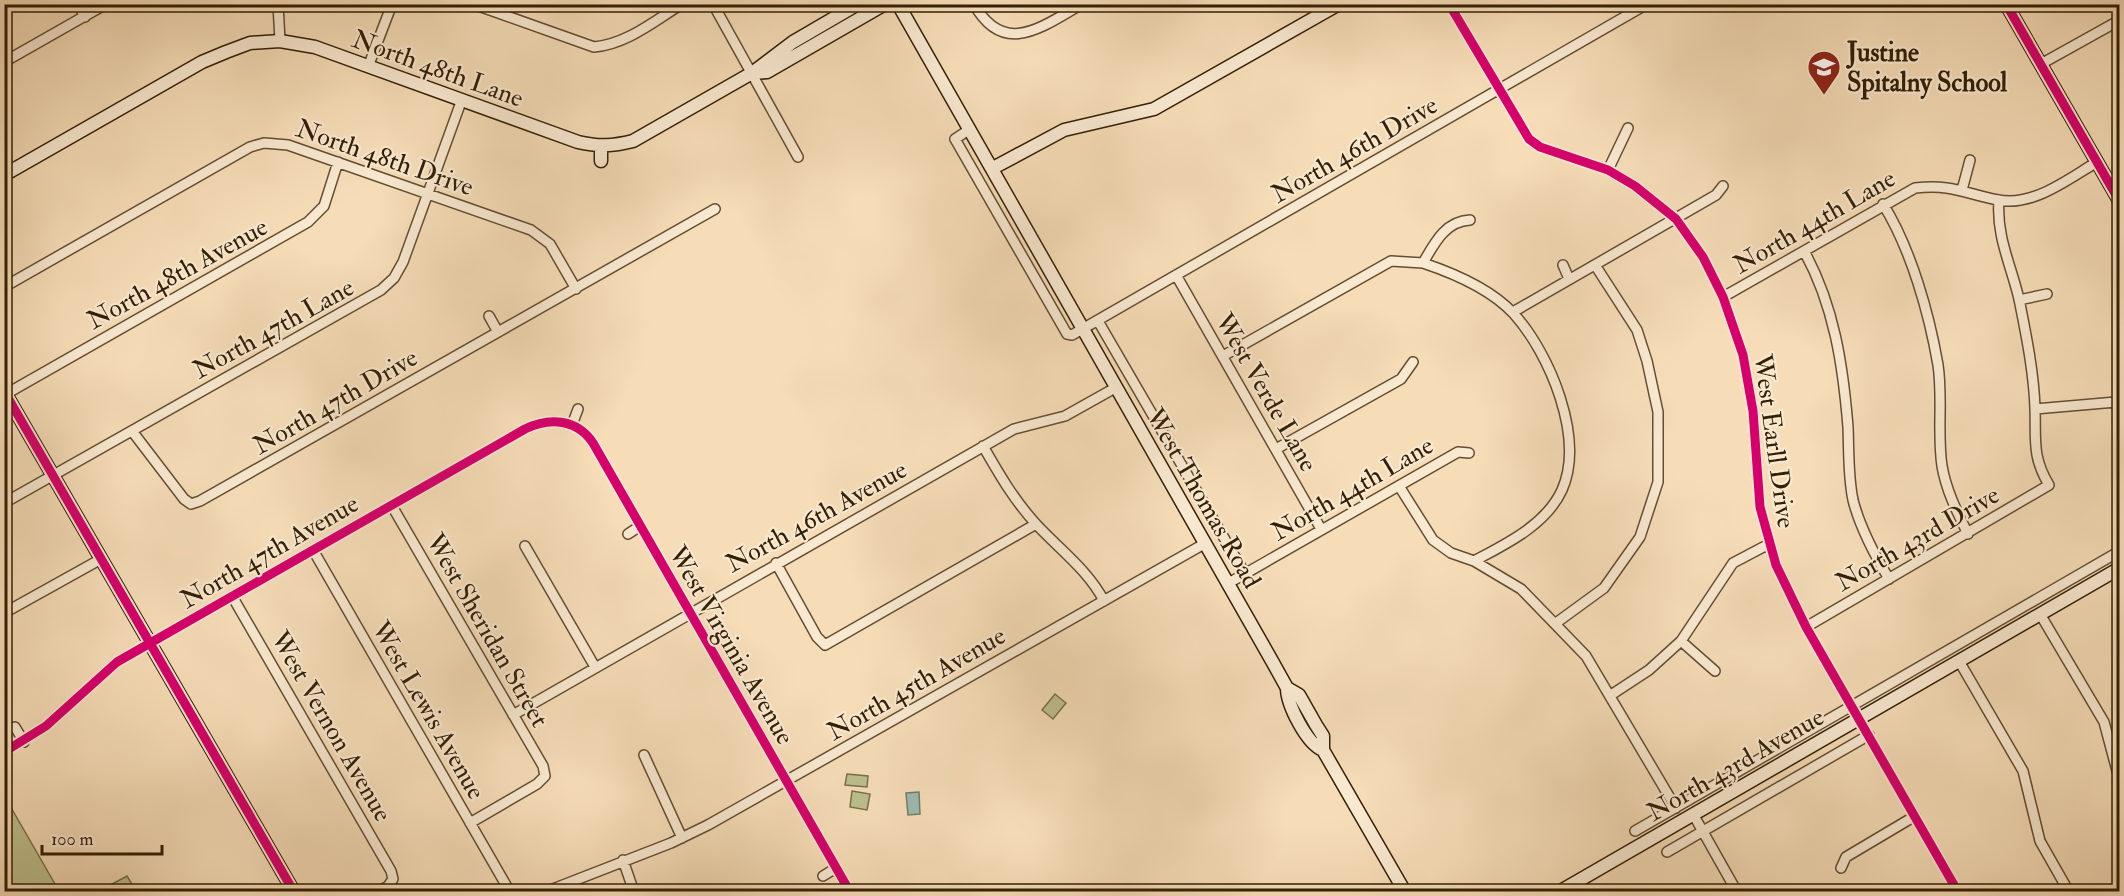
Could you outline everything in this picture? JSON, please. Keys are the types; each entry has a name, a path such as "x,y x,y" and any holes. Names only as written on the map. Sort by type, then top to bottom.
{"street":[{"path":"78,4 85,17"},
{"path":"4,62 106,4"},
{"path":"278,4 280,41"},
{"path":"368,67 392,4"},
{"path":"474,4 594,47 610,45 623,40 682,4"},
{"path":"713,4 798,157"},
{"name":"North 48th Lane","path":"4,175 202,62 250,43 280,41 315,47 461,102 578,142 601,147 633,141 752,73 793,42 858,4"},
{"name":"North 48th Lane","path":"752,73 767,72 885,4"},
{"name":"West Thomas Road","path":"898,4 1287,688 1299,695 1323,736 1323,750 1405,891"},
{"path":"974,4 996,30 1016,36 1039,29 1082,4"},
{"path":"993,168 1064,130 1154,109 1339,4"},
{"name":"West Earll Drive","path":"1449,4 1522,130 1540,147 1608,170 1635,186 1676,219 1697,248 1723,297 1739,340 1749,382 1759,498 1769,544 1782,579 1806,627 1958,891"},
{"name":"North 46th Drive","path":"1082,330 1647,4"},
{"path":"2007,4 2120,202"},
{"path":"2041,64 2120,20"},
{"name":"North 47th Lane","path":"4,503 381,290 394,278 403,262 461,102"},
{"path":"970,129 955,139 1067,334 1072,335 1082,330"},
{"path":"1608,170 1628,129"},
{"name":"North 48th Drive","path":"4,287 250,147 278,143 429,193 541,235 550,243 576,289"},
{"path":"601,147 601,161"},
{"path":"1962,190 1970,160"},
{"name":"North 48th Avenue","path":"5,392 308,222 324,206 338,162"},
{"name":"North 44th Lane","path":"1723,297 1883,204 1915,188 1941,185 2000,200 2020,200 2039,194 2097,162"},
{"path":"1513,312 1716,195 1723,186"},
{"path":"2000,200 1998,220 2000,234 2019,300 2035,409 2116,402 2120,408"},
{"path":"1883,204 1895,223 1919,290 1938,365 1942,465 1948,492 1968,534"},
{"name":"North 47th Drive","path":"132,431 184,499 191,504 715,209"},
{"path":"1423,263 1445,230 1460,220 1470,220"},
{"path":"1804,251 1815,270 1835,329 1843,369 1853,498 1874,554 1888,579"},
{"path":"1223,356 1391,261 1423,263 1471,283 1513,312 1537,345 1557,385 1566,425 1570,465 1561,492 1543,517 1516,538 1474,561"},
{"path":"1556,623 1604,588 1640,537 1658,482 1658,412 1647,361 1636,330 1595,265"},
{"path":"1563,266 1569,279"},
{"name":"West Verde Lane","path":"1176,275 1321,529"},
{"path":"2019,300 2047,294"},
{"path":"489,316 498,332"},
{"name":"West Thomas Road","path":"1098,321 1245,574"},
{"path":"1276,449 1401,379 1413,362"},
{"name":"North 46th Avenue","path":"513,714 983,446 1030,423 1065,416 1115,388"},
{"path":"5,392 294,891"},
{"path":"572,425 578,409"},
{"name":"North 43rd Drive","path":"1806,627 2049,485 2039,468 2034,440 2035,409"},
{"name":"North 47th Avenue","path":"4,752 24,742 57,717 107,668 150,643 533,425 548,421 572,425"},
{"name":"West Virginia Avenue","path":"572,425 588,436 850,891"},
{"path":"983,446 1006,488 1036,524 1086,573 1104,601"},
{"name":"North 44th Lane","path":"1227,584 1458,452 1469,453"},
{"path":"1399,486 1433,540 1451,553 1474,561 1521,589 1586,656 1676,808"},
{"name":"West Sheridan Street","path":"392,506 543,766 545,776 537,784 470,823"},
{"path":"776,563 817,637 825,645 1036,524"},
{"name":"West Virginia Avenue","path":"628,534 640,526"},
{"name":"North 45th Avenue","path":"545,891 682,838 1204,544"},
{"path":"1611,695 1649,670 1681,641 1733,563 1769,544"},
{"path":"525,546 595,667"},
{"name":"West Lewis Avenue","path":"313,550 510,891"},
{"name":"North 43rd Avenue","path":"1635,831 2120,551"},
{"path":"4,613 101,559"},
{"name":"North 43rd Avenue","path":"1560,891 2120,568"},
{"name":"West Vernon Avenue","path":"232,596 391,871 393,879 388,886 378,891"},
{"path":"2040,614 2104,722 2120,782"},
{"path":"1681,641 1715,671"},
{"path":"1959,661 2023,771 2040,841 2069,891"},
{"path":"15,727 24,742"},
{"name":"North 43rd Avenue","path":"1666,852 1869,735"},
{"path":"644,755 682,838"},
{"path":"1692,814 1737,891"},
{"path":"1841,868 1846,857 1915,816"},
{"path":"623,860 634,891"},
{"path":"824,876 836,868"}],"green space":[{"path":"1055,694 1066,703 1053,719 1042,710"},
{"path":"847,774 868,776 867,787 845,785"},
{"path":"852,791 870,794 867,810 850,807"},
{"path":"9,804 59,891 5,891 5,807"},
{"path":"127,876 136,891 99,891"}],"water":[{"path":"919,792 920,814 908,815 906,793"}],"cycle path":[{"path":"1449,4 1529,139 1540,147 1608,170 1635,186 1676,219 1703,257 1723,297 1743,355 1753,411 1760,507 1776,565 1806,627 1958,892"},
{"path":"2006,4 2120,202"},
{"path":"4,391 294,892"},
{"path":"4,752 46,726 117,662 525,429 544,423 562,422 579,429 593,443 850,892"}],"place":[{"name":"Justine Spitalny School","path":"1824,96"}]}
